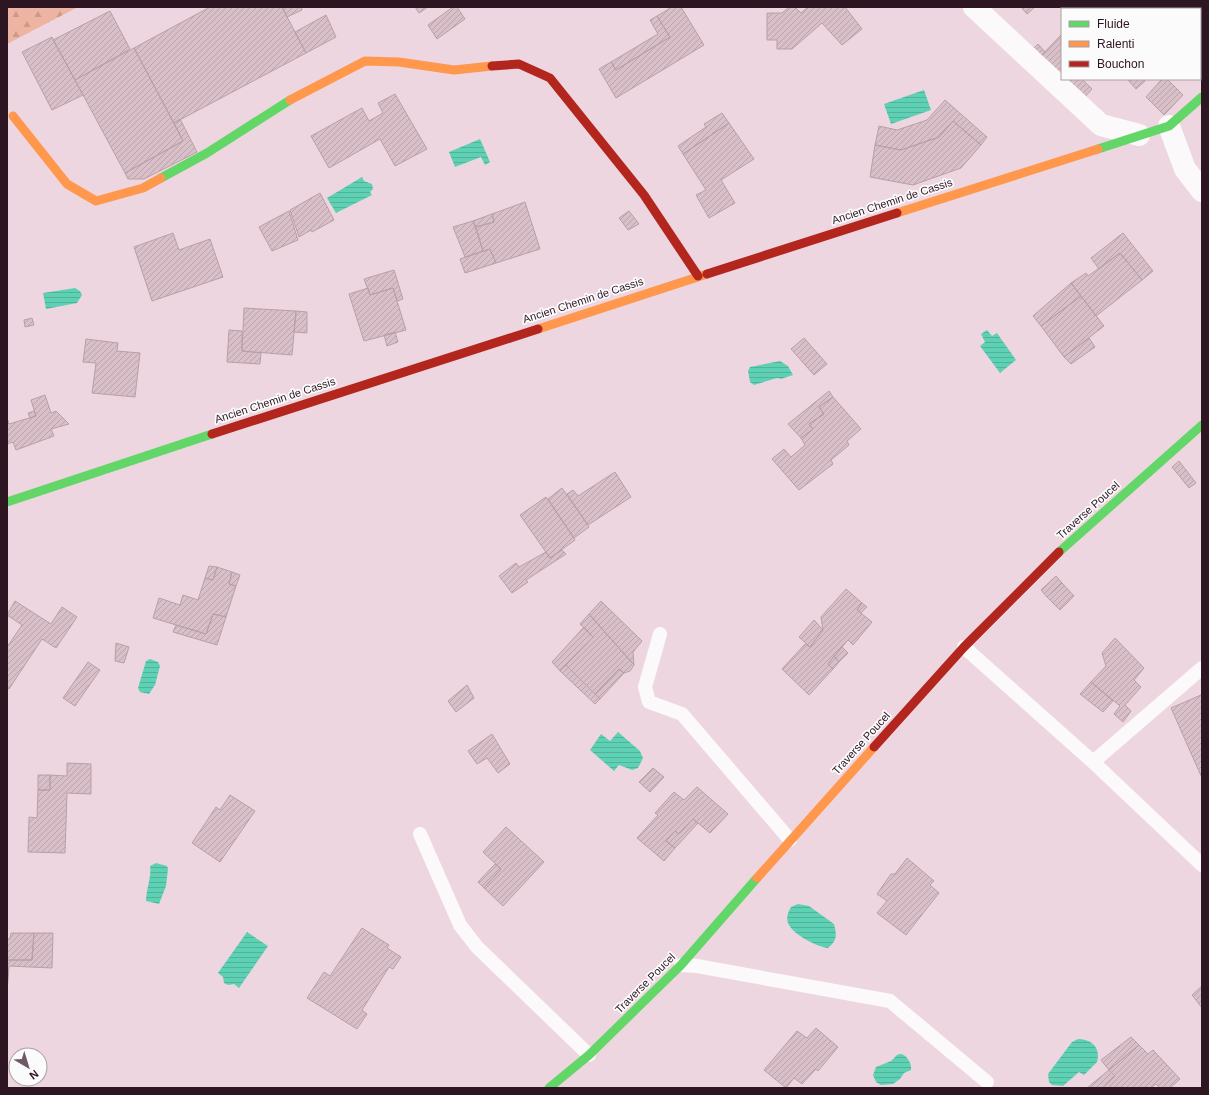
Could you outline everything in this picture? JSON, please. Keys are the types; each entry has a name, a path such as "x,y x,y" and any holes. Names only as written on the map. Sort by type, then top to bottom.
{"street":[{"path":"974,7 1101,125 1139,135"},
{"path":"13,116 66,184 96,201 143,188 207,153 292,98 365,61 399,62 454,70 519,64 550,78 644,195 698,276"},
{"path":"1202,97 1168,126 1184,169 1202,191"},
{"name":"Ancien Chemin de Cassis","path":"7,502 296,406 1168,126"},
{"name":"Traverse Poucel","path":"549,1088 589,1055 681,965 790,840 964,647 1051,559 1202,425"}],"lane":[{"path":"660,634 644,687 649,702 682,714 790,840"},
{"path":"964,647 1093,762 1202,865"},
{"path":"1093,762 1202,668"},
{"path":"420,834 460,925 477,947 589,1055"},
{"path":"681,965 697,966 890,1002 987,1082"}],"green space":[{"path":"7,7 78,7 7,44"}],"shaded area":[{"path":"924,90 931,110 891,124 884,104"},
{"path":"480,139 490,162 485,165 481,157 455,167 449,152"},
{"path":"362,177 364,181 372,184 373,189 370,192 372,195 336,213 327,198"},
{"path":"75,288 80,291 82,295 77,303 46,309 43,293"},
{"path":"987,330 992,336 997,333 1016,360 1000,373 980,346 985,342 981,334"},
{"path":"780,361 788,366 793,375 754,385 750,382 748,371 750,367"},
{"path":"150,659 158,662 160,666 155,685 149,694 140,692 138,688 146,661"},
{"path":"618,732 640,751 643,758 638,768 632,770 619,765 614,771 590,750 601,734 610,741"},
{"path":"156,863 167,866 168,869 166,886 159,904 146,901 150,866"},
{"path":"798,904 809,906 834,924 836,938 828,948 805,939 790,927 787,921 788,913 791,907"},
{"path":"247,932 268,946 239,988 234,984 228,985 224,983 223,977 218,973"},
{"path":"1078,1039 1083,1039 1094,1045 1098,1052 1097,1062 1084,1075 1079,1072 1063,1086 1052,1085 1049,1082 1048,1074 1072,1042"},
{"path":"900,1054 903,1054 908,1060 911,1065 911,1070 904,1073 900,1079 893,1084 881,1085 876,1082 873,1075 876,1067 891,1061"}],"building":[{"path":"210,7 282,7 306,53 174,123 134,48"},
{"path":"282,7 301,7 302,10 287,17"},
{"path":"415,7 428,7 419,13"},
{"path":"453,7 457,7 465,19 437,39 428,25"},
{"path":"672,7 681,7 704,45 616,98 599,69 611,62 616,70 670,37 657,16"},
{"path":"789,7 795,7 801,13 808,7 845,7 862,29 842,45 822,23 792,49 777,49 777,40 767,40 767,13 782,13"},
{"path":"1021,7 1035,7 1027,14"},
{"path":"1096,7 1120,8 1096,8"},
{"path":"1183,7 1184,8 1152,8"},
{"path":"110,11 130,49 75,80 53,40"},
{"path":"326,15 336,37 306,53 295,32"},
{"path":"657,16 670,37 616,70 611,62 658,34 650,20"},
{"path":"1202,20 1201,50 1201,21"},
{"path":"1061,35 1061,80 1083,80 1092,89 1082,100 1038,59"},
{"path":"52,37 83,95 52,110 22,52"},
{"path":"1038,44 1045,52 1038,59 1033,49"},
{"path":"134,48 183,141 125,173 75,80"},
{"path":"1128,80 1145,81 1136,89"},
{"path":"1161,80 1168,80 1183,95 1164,115 1146,97"},
{"path":"395,94 427,149 395,166 380,139 329,168 311,136 362,108 369,121 383,113 378,103"},
{"path":"945,100 987,137 981,145 953,121 939,137 901,150 875,145 879,126 897,130 927,120"},
{"path":"722,113 729,123 683,154 678,146 706,127 704,124"},
{"path":"180,119 197,152 144,179 128,179 125,173 183,141 174,123"},
{"path":"953,121 981,145 961,168 913,185 870,177 875,145 901,150 939,137"},
{"path":"729,123 754,159 721,180 735,203 709,218 696,195 706,190 683,154"},
{"path":"320,193 334,220 299,237 290,210"},
{"path":"525,202 540,249 496,263 490,249 483,251 476,227 494,222 492,214"},
{"path":"289,211 298,240 272,251 259,227"},
{"path":"629,211 639,224 628,230 619,218"},
{"path":"492,214 494,222 476,227 473,221"},
{"path":"473,221 483,251 465,257 453,227"},
{"path":"173,233 179,250 210,239 223,277 152,301 134,247"},
{"path":"1123,233 1153,271 1142,280 1120,253 1099,269 1091,258"},
{"path":"490,249 496,263 465,273 460,259"},
{"path":"1120,253 1142,280 1096,316 1071,283 1086,273 1088,276"},
{"path":"394,270 403,299 397,301 393,288 370,295 364,279"},
{"path":"1071,283 1081,296 1041,326 1033,316"},
{"path":"368,288 370,295 393,288 406,330 364,341 349,294"},
{"path":"1081,296 1104,326 1064,357 1041,326"},
{"path":"244,308 296,311 292,355 242,351"},
{"path":"296,311 307,312 307,333 294,332"},
{"path":"32,318 34,325 25,327 24,320"},
{"path":"229,330 242,331 242,351 261,353 260,364 227,362"},
{"path":"395,332 398,342 387,346 384,335"},
{"path":"804,338 827,364 814,375 791,349"},
{"path":"1089,338 1095,347 1071,364 1064,357"},
{"path":"86,339 118,343 117,351 140,353 135,397 92,393 96,363 83,362"},
{"path":"829,391 833,397 819,407 824,414 809,424 813,429 801,438 788,424"},
{"path":"45,395 51,413 56,411 69,424 51,429 54,436 16,450 13,442 7,444 7,418 9,424 36,416 31,400"},
{"path":"833,397 861,429 847,441 849,445 831,460 833,464 799,490 772,459 784,449 791,457 805,445 801,438 813,429 809,424 824,414 819,407"},
{"path":"34,411 36,416 30,418 28,413"},
{"path":"1179,461 1196,483 1189,488 1172,467"},
{"path":"615,472 631,497 588,525 567,494 573,490 578,496"},
{"path":"562,488 589,527 574,538 548,499"},
{"path":"546,497 575,540 550,558 520,515"},
{"path":"562,550 566,554 526,580 528,582 512,593 499,576 516,563 519,567 546,552 550,558"},
{"path":"209,566 217,567 213,580 205,578"},
{"path":"217,567 232,572 229,584 236,586 226,617 213,614 206,634 153,618 159,598 180,605 183,595 198,600 205,578 213,580"},
{"path":"232,572 240,575 236,586 229,584"},
{"path":"1056,576 1062,583 1047,597 1041,590"},
{"path":"1062,583 1074,596 1060,610 1047,597"},
{"path":"846,589 862,603 857,610 872,622 853,645 848,640 828,664 833,669 809,695 782,669 805,644 810,647 823,630 821,617"},
{"path":"15,601 51,624 62,607 77,617 56,648 42,639 9,689 7,688 7,647 22,625 7,615"},
{"path":"601,601 642,641 633,652 634,665 589,614"},
{"path":"862,603 867,607 861,613 857,610"},
{"path":"213,614 226,617 217,645 173,632 176,625 206,634"},
{"path":"589,614 634,665 630,671 624,673 619,669 595,694 566,665 593,637 580,624"},
{"path":"814,620 823,630 810,647 799,637"},
{"path":"584,627 593,637 560,671 552,662"},
{"path":"1115,638 1144,668 1134,680 1141,687 1125,705 1131,711 1123,722 1114,714 1120,706 1091,682 1106,666 1102,653"},
{"path":"116,643 129,647 124,663 115,661"},
{"path":"842,647 848,653 839,662 834,656"},
{"path":"834,656 839,662 833,669 828,664"},
{"path":"88,662 100,670 75,706 63,698"},
{"path":"566,665 600,699 595,704 560,671"},
{"path":"619,669 624,673 600,699 595,694"},
{"path":"1091,682 1113,701 1103,712 1080,694"},
{"path":"467,685 474,698 456,712 448,701"},
{"path":"1202,693 1202,778 1171,708 1201,695"},
{"path":"492,734 510,764 498,773 487,758 477,764 468,751"},
{"path":"67,763 91,764 91,794 67,793 65,853 28,852 29,817 37,818 38,790 50,790 50,775 67,776"},
{"path":"653,768 664,777 650,792 639,782"},
{"path":"38,775 50,775 50,790 38,790"},
{"path":"697,787 728,814 710,833 693,819 679,834 675,831 666,841 675,848 664,861 637,838 658,815 655,813 674,792 684,800"},
{"path":"230,795 255,811 220,862 192,843 216,807 220,810"},
{"path":"693,819 698,823 675,848 666,841 675,831 679,834"},
{"path":"506,827 544,862 503,906 484,888 501,869 483,852"},
{"path":"907,858 934,881 930,885 939,893 906,935 877,913 887,901 877,894 891,874 895,874"},
{"path":"495,864 501,869 484,888 478,882"},
{"path":"362,928 389,945 387,948 401,957 393,969 389,967 362,1010 367,1014 357,1029 307,998 324,972 330,976"},
{"path":"11,933 34,933 32,960 7,960 7,939 10,939"},
{"path":"34,933 53,933 52,968 9,966 7,993 7,960 32,960"},
{"path":"1202,986 1202,1008 1192,995"},
{"path":"816,1028 838,1047 818,1071 816,1069 802,1084 794,1078 786,1088 764,1070 797,1031 807,1038"},
{"path":"1131,1037 1139,1045 1109,1070 1101,1060"},
{"path":"1139,1045 1148,1054 1153,1050 1180,1079 1170,1088 1160,1088 1156,1084 1151,1088 1102,1088 1115,1076 1109,1070"},
{"path":"1109,1070 1115,1076 1102,1088 1087,1088"}],"traffic: fast":[{"path":"1098,149 1169,126 1202,97"},
{"path":"161,178 207,153 290,100"},
{"path":"1059,552 1202,425"},
{"path":"7,502 212,434"},
{"path":"549,1088 589,1055 681,965 757,878"}],"traffic: slow":[{"path":"290,100 365,61 399,62 454,70 492,66"},
{"path":"13,116 67,184 96,201 143,188 161,178"},
{"path":"897,213 1098,149"},
{"path":"538,329 707,274"},
{"path":"757,878 874,747"}],"traffic: jam":[{"path":"492,66 519,64 550,78 644,195 698,276"},
{"path":"707,274 897,213"},
{"path":"212,434 538,329"},
{"path":"874,747 964,647 1059,552"}]}
